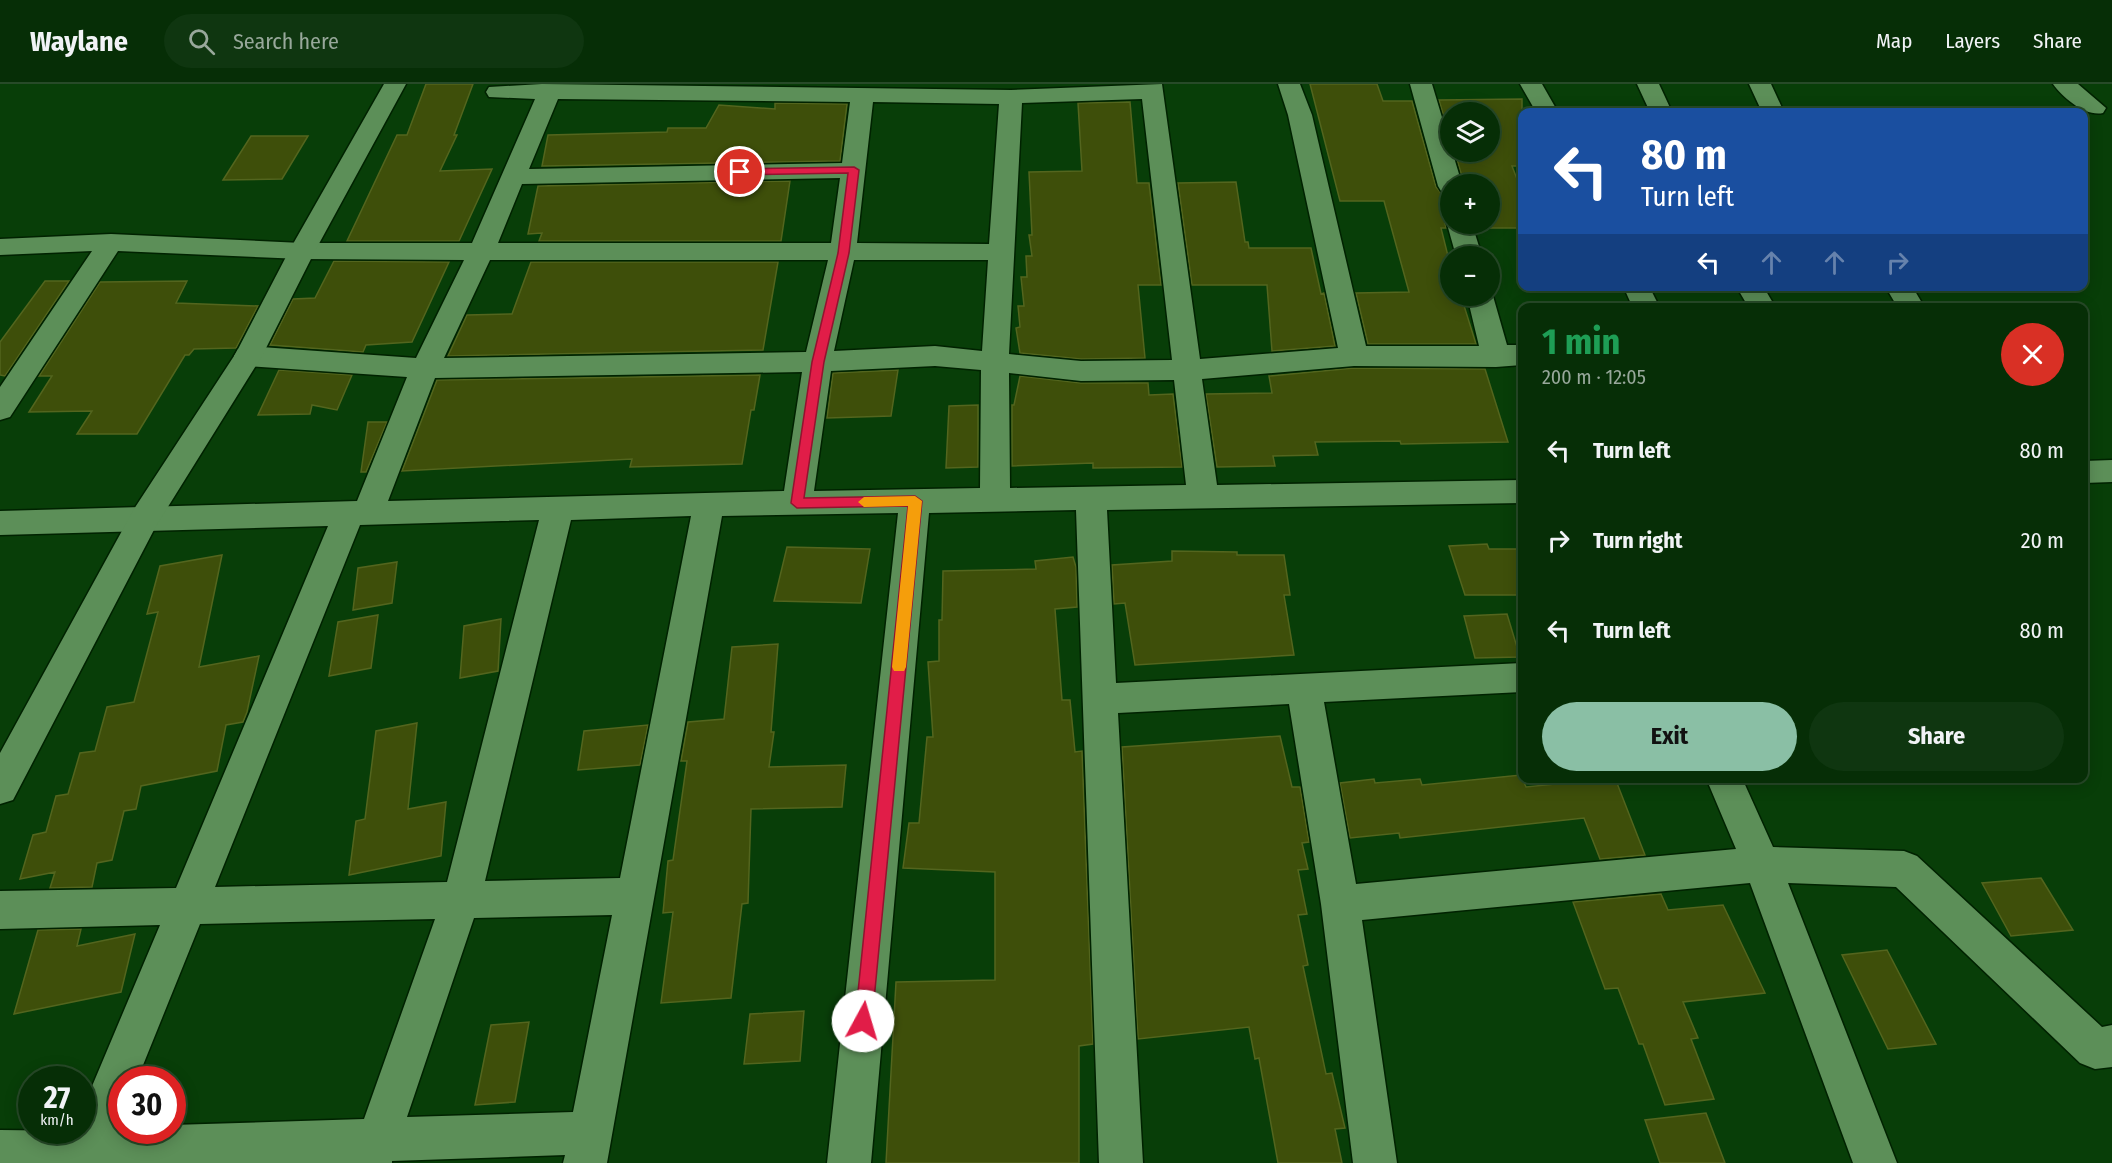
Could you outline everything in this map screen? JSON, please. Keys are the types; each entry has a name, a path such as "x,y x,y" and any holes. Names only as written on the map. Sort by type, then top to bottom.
{"street":[{"path":"0,788 145,518 248,356 303,250 395,84"},
{"path":"1289,84 1300,115 1354,356"},
{"path":"1421,84 1447,174"},
{"path":"1531,84 1545,108"},
{"path":"1648,84 1659,108"},
{"path":"1760,84 1771,108"},
{"path":"2064,84 2095,108"},
{"path":"496,92 551,88 1011,97 1152,88 1203,497"},
{"path":"85,1156 186,906 358,514 481,252 551,88"},
{"path":"797,503 818,362 843,253 862,95"},
{"path":"995,500 995,362 1011,97"},
{"path":"513,177 854,170"},
{"path":"0,410 111,242"},
{"path":"0,247 111,242 303,250 481,252 1001,252"},
{"path":"248,356 425,368 818,362 935,356 1082,371 1187,370 1354,356 1509,356 1485,306"},
{"path":"2088,472 2112,471"},
{"path":"0,523 709,504 1518,492"},
{"path":"1091,498 1121,1163"},
{"path":"849,1163 915,501"},
{"path":"0,1152 85,1156 587,1148 709,504"},
{"path":"374,1151 461,900 558,508"},
{"path":"1101,699 1518,677"},
{"path":"1304,688 1340,904 1375,1163"},
{"path":"1726,783 1762,864 1875,1163"},
{"path":"1340,904 1762,864 1904,869 2095,1048 2112,1046"},
{"path":"0,910 635,896"}],"building":[{"path":"426,84 473,84 454,135 457,135 440,171 492,169 459,241 347,241 397,135 407,135"},
{"path":"1310,84 1377,84 1383,101 1412,101 1436,187 1440,192 1440,234 1442,234 1446,246 1440,246 1440,306 1464,306 1476,344 1368,344 1356,293 1409,292 1384,201 1340,201"},
{"path":"1522,99 1522,108 1518,108 1518,166 1512,166 1518,182 1518,228 1500,228 1500,174 1461,174 1458,162 1500,162 1500,102 1440,103 1439,100"},
{"path":"1130,102 1137,183 1149,183 1161,285 1138,285 1145,358 1081,359 1020,353 1016,328 1020,327 1018,306 1024,306 1021,277 1027,277 1026,256 1032,256 1029,235 1032,235 1029,172 1082,171 1078,103"},
{"path":"775,103 847,104 840,161 542,166 548,135 667,132 668,128 706,128 719,105 775,109"},
{"path":"251,136 308,136 282,179 223,180"},
{"path":"790,181 781,241 539,241 542,233 528,234 538,186"},
{"path":"1236,182 1245,242 1248,242 1249,248 1311,248 1321,294 1324,293 1335,346 1272,351 1267,285 1192,285 1178,183"},
{"path":"334,261 449,262 412,342 366,345 363,352 270,345 293,299 315,298"},
{"path":"531,262 778,262 763,350 448,356 467,315 512,314"},
{"path":"45,281 69,281 5,376 0,375 0,342"},
{"path":"187,281 176,303 258,306 236,348 194,349 189,355 185,355 137,434 77,434 92,411 29,412 52,376 39,376 100,282"},
{"path":"1354,368 1485,369 1508,442 1401,444 1400,441 1315,442 1318,455 1273,456 1275,466 1217,467 1206,394 1272,393 1269,376"},
{"path":"279,370 352,375 337,410 312,405 310,414 258,415"},
{"path":"898,370 891,416 827,418 833,373"},
{"path":"760,375 754,410 751,410 742,464 630,467 632,459 402,471 437,380"},
{"path":"1020,376 1081,383 1148,383 1149,395 1173,394 1182,467 1093,468 1093,463 1012,466 1012,405 1014,405"},
{"path":"978,405 978,467 946,468 949,406"},
{"path":"368,422 387,422 366,472 361,472"},
{"path":"1487,544 1489,549 1518,549 1518,595 1465,595 1449,546"},
{"path":"787,547 870,549 861,603 774,601"},
{"path":"1172,551 1284,555 1290,595 1284,595 1294,655 1135,665 1125,603 1114,604 1112,565 1172,561"},
{"path":"222,555 199,667 259,656 247,712 243,722 226,725 217,771 141,786 136,809 124,811 112,860 97,863 92,887 50,888 55,872 20,879 33,835 46,832 56,796 68,794 80,753 95,751 107,707 134,702 158,612 147,614 160,566"},
{"path":"1073,557 1076,567 1077,607 1055,609 1062,700 1070,700 1075,752 1082,751 1093,1044 1079,1046 1079,1163 886,1163 896,982 995,980 995,872 903,868 909,823 919,823 927,737 933,737 928,662 939,661 939,620 942,620 943,571 1036,569 1035,561"},
{"path":"397,562 392,603 353,610 358,568"},
{"path":"1507,614 1518,657 1475,658 1464,616"},
{"path":"378,615 371,668 329,676 338,622"},
{"path":"501,619 498,671 460,678 464,626"},
{"path":"778,644 771,732 774,732 769,767 846,765 842,807 751,809 748,903 742,904 731,998 661,1003 673,912 663,913 668,861 673,860 687,761 681,761 688,722 724,719 732,647"},
{"path":"417,723 408,809 446,802 441,856 349,875 356,821 365,819 376,731"},
{"path":"648,725 640,765 578,770 584,731"},
{"path":"1280,736 1292,787 1300,787 1309,842 1302,843 1308,869 1298,870 1307,914 1298,915 1308,965 1303,966 1326,1074 1332,1073 1345,1128 1335,1129 1342,1163 1278,1163 1259,1058 1255,1059 1249,1027 1138,1039 1122,747"},
{"path":"1518,775 1518,783 1524,783 1526,787 1566,783 1617,783 1645,855 1600,859 1584,818 1400,838 1399,833 1350,838 1340,783 1374,779 1375,783 1420,779 1422,785"},
{"path":"2041,878 2073,930 2011,936 1982,883"},
{"path":"1661,894 1668,910 1723,905 1765,993 1683,1002 1698,1038 1691,1039 1714,1099 1665,1105 1643,1044 1639,1044 1618,988 1605,989 1573,902"},
{"path":"81,929 77,946 135,934 121,992 14,1014 38,930"},
{"path":"1887,950 1936,1044 1888,1049 1842,955"},
{"path":"804,1011 800,1061 744,1064 750,1014"},
{"path":"529,1022 515,1102 475,1105 491,1025"},
{"path":"1706,1113 1725,1163 1660,1163 1645,1120"}],"slow traffic":[{"path":"864,502 915,501 899,667"}],"route":[{"path":"740,172 854,170 843,253 818,362 797,503 915,501 863,1021"}]}
